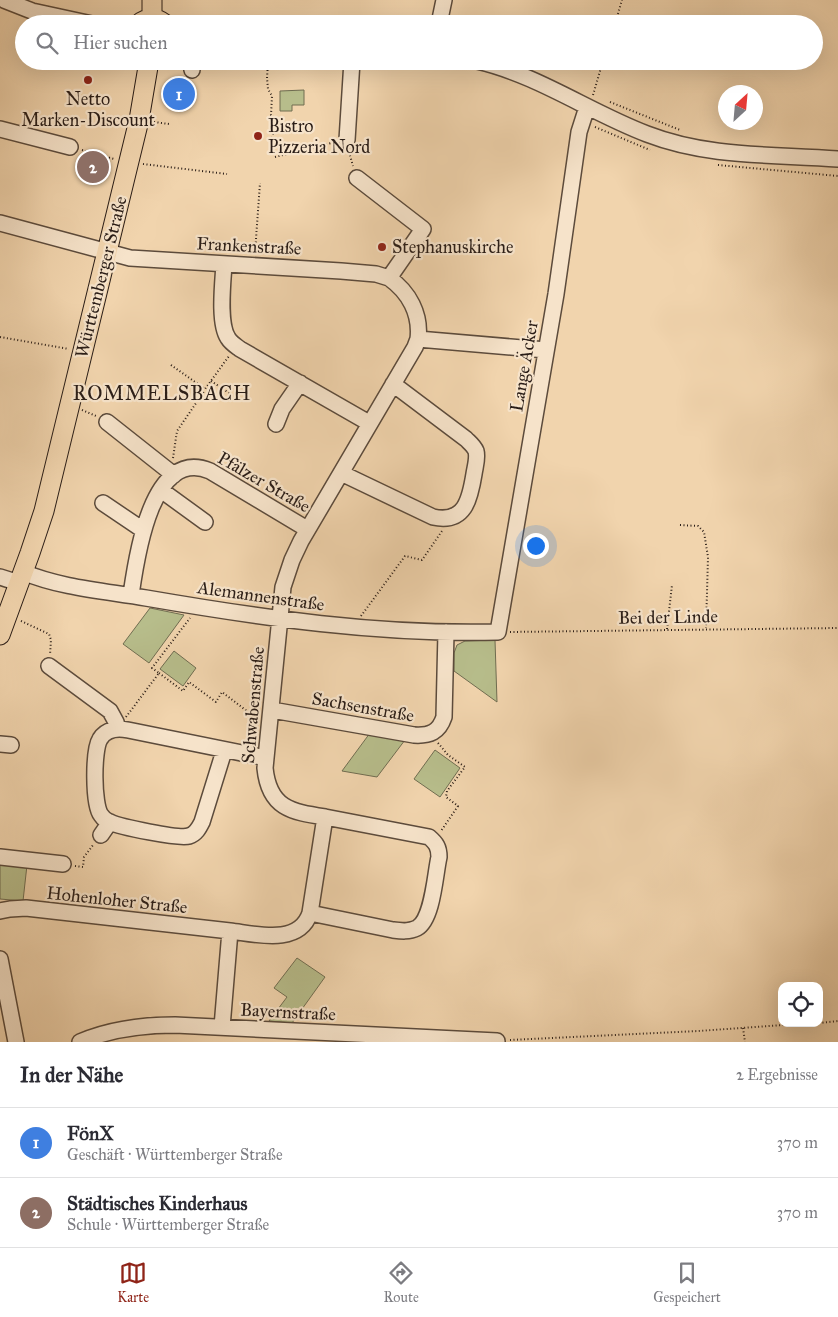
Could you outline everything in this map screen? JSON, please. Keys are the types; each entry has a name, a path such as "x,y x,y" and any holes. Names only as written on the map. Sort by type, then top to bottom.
{"main road":[{"name":"Württemberger Straße","path":"0,635 44,511 129,162 143,101 148,70"}],"street":[{"path":"4,0 32,11 50,15"},
{"path":"441,15 444,0"},
{"path":"347,140 351,70"},
{"path":"510,70 537,81 588,108 648,134 696,148 746,155 838,159"},
{"name":"Lange Äcker","path":"498,632 566,235 581,121 588,108"},
{"path":"0,129 70,147"},
{"path":"357,178 423,229 389,278 403,289 416,311 419,327 418,339 546,350"},
{"name":"Frankenstraße","path":"0,223 130,258 368,273 389,278"},
{"path":"224,264 224,326 228,338 236,346 369,423"},
{"name":"Schwabenstraße","path":"418,339 307,529 288,568 281,597 272,710 265,768 267,784 273,797 293,810 418,834 429,837 436,843"},
{"path":"276,424 282,409 300,383"},
{"path":"341,473 424,513 441,518 452,517 464,508 470,495 477,461 476,450 466,439 393,384"},
{"path":"107,422 171,472 150,510 143,530 131,595"},
{"name":"Pfälzer Straße","path":"171,472 192,467 203,468 307,529"},
{"path":"161,490 204,522"},
{"path":"103,503 143,530"},
{"name":"Alemannenstraße","path":"0,577 21,577 279,619 446,632 498,632"},
{"name":"Sachsenstraße","path":"272,710 414,735 424,736 432,734 438,729 444,717 446,632"},
{"path":"49,666 110,711 118,729"},
{"path":"224,751 200,826 194,834 187,837 181,836 110,822 101,816 96,802 97,751 101,738 109,732 118,729 266,758"},
{"path":"222,1027 230,931 289,935 302,928 310,914 325,817"},
{"path":"101,835 110,822"},
{"path":"310,914 393,930 403,931 417,928 426,919 430,904 439,857 436,843"},
{"path":"0,857 63,864"},
{"name":"Hohenloher Straße","path":"0,911 26,908 230,931"},
{"path":"0,959 16,1042"},
{"name":"Bayernstraße","path":"80,1042 109,1033 139,1027 175,1025 371,1038 497,1041"}],"path":[{"path":"618,15 622,0"},
{"path":"268,70 267,84 272,96 271,115 274,117 274,130 270,147"},
{"path":"588,108 601,70"},
{"path":"607,102 687,132"},
{"path":"275,157 347,140 357,178"},
{"path":"70,147 129,162 227,174"},
{"path":"254,265 260,183"},
{"path":"0,337 83,352"},
{"path":"171,472 177,431 236,346"},
{"path":"170,365 205,389"},
{"path":"211,381 229,393"},
{"path":"70,407 88,412 107,422"},
{"path":"353,626 405,556 422,560 452,517"},
{"path":"680,525 698,526 704,532 708,557 706,628"},
{"path":"667,629 672,585"},
{"path":"198,607 152,668 183,691 189,682 216,702 222,692 270,728"},
{"path":"7,616 49,634 51,640 49,666"},
{"name":"Bei der Linde","path":"498,632 585,632 706,628 838,628"},
{"path":"118,729 159,673"},
{"path":"432,734 440,747 465,767 447,791 446,797 458,806 440,831 436,843"},
{"path":"63,864 83,867 84,857 101,835"},
{"path":"823,1023 838,1021"},
{"path":"497,1041 778,1025"},
{"path":"743,1028 745,1042"}],"green space":[{"path":"304,90 304,105 292,105 292,111 280,111 280,91"},
{"path":"150,608 184,615 149,663 123,644"},
{"path":"495,640 497,702 454,671 454,653 457,645 465,641"},
{"path":"174,651 196,668 183,686 160,669"},
{"path":"370,733 405,740 377,777 342,771"},
{"path":"435,750 460,768 440,797 414,779"},
{"path":"0,861 27,865 23,901 0,899"},
{"path":"297,958 325,977 292,1023 269,1021 287,997 274,988"}],"place":[{"name":"Netto Marken-Discount","path":"88,80"},
{"name":"FönX","path":"179,94"},
{"name":"Bistro Pizzeria Nord","path":"258,136"},
{"name":"Städtisches Kinderhaus","path":"93,167"},
{"name":"Stephanuskirche","path":"382,247"}],"district":[{"name":"ROMMELSBACH","path":"162,393"}]}
